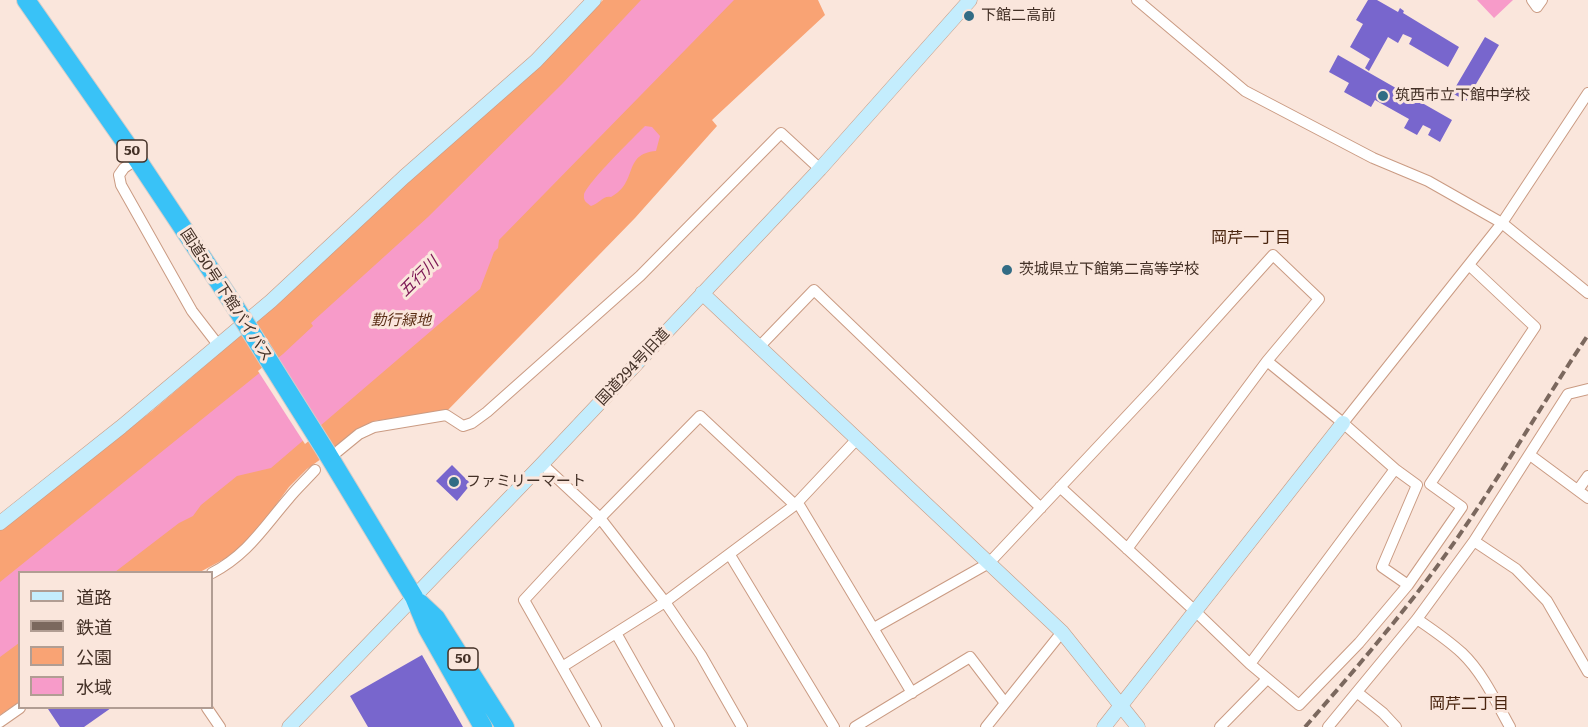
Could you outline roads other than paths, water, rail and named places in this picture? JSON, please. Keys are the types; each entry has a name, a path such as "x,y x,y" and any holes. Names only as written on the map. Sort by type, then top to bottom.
{"highway":[{"name":"国道50号 下館バイパス","path":"26,0 137,159 332,453 414,597 427,628 483,727"},
{"name":"国道50号 下館バイパス","path":"414,597 436,618 505,727"}],"street":[{"path":"0,523 219,346 271,301 404,177 536,61 594,0"},
{"name":"国道294号旧道","path":"289,727 542,464 820,169 970,0"},
{"path":"1137,0 1245,91 1373,158 1428,181 1502,223 1588,292"},
{"path":"1532,0 1538,7 1542,0"},
{"path":"1104,727 1502,223 1588,93"},
{"path":"332,453 359,434 375,428 446,415 463,426 472,423 640,276 781,132 820,169"},
{"path":"137,159 124,168 119,175 121,185 192,312 219,346"},
{"path":"874,628 989,563 1274,255 1319,299 1267,361 1127,549"},
{"path":"1430,484 1535,327 1469,266"},
{"path":"759,347 814,290 1041,508"},
{"path":"702,293 1062,632 1138,727"},
{"path":"1060,488 1250,664 1299,705 1359,643 1408,585 1462,507 1430,484 1417,485 1395,469 1267,361"},
{"path":"1328,727 1417,619 1474,541 1568,393 1588,389"},
{"path":"596,727 524,600 700,416 796,504 912,693"},
{"path":"562,667 665,602 796,504 857,439"},
{"path":"1530,455 1588,498"},
{"path":"542,464 600,518 665,602 701,655 742,727"},
{"path":"1250,664 1395,469"},
{"path":"213,572 232,561 258,538 289,498 315,470"},
{"path":"1578,490 1588,477"},
{"path":"1408,585 1382,567 1417,485"},
{"path":"1474,541 1516,569 1547,601 1588,672"},
{"path":"729,555 834,727"},
{"path":"1417,619 1464,654 1484,681 1510,727"},
{"path":"986,727 1062,632"},
{"path":"616,633 669,727"},
{"path":"855,727 970,657 1005,703"},
{"path":"1220,727 1267,679"},
{"path":"1358,693 1396,727"},
{"path":"0,722 19,709"},
{"path":"208,709 220,727"}],"water":[{"name":"五行川","path":"641,0 734,0 499,240 498,248 494,252 480,289 271,468 237,476 201,505 193,516 179,523 116,571 18,571 18,644 0,657 0,582 283,354 313,326 311,323 428,217 562,84"},
{"path":"1477,0 1513,0 1494,18"},
{"path":"645,126 652,127 660,136 656,151 639,157 620,191 591,206 584,199 587,189 611,160"}],"railway":[{"path":"1305,727 1392,625 1441,561 1588,335"}],"place":[{"name":"下館二高前","path":"969,16"},
{"name":"筑西市立下館中学校","path":"1383,96"},
{"name":"茨城県立下館第二高等学校","path":"1007,270"},
{"name":"ファミリーマート","path":"454,482"}],"district":[{"name":"岡芹一丁目","path":"1251,238"},
{"name":"岡芹二丁目","path":"1469,704"}],"park label":[{"name":"勤行緑地","path":"401,321"}]}
